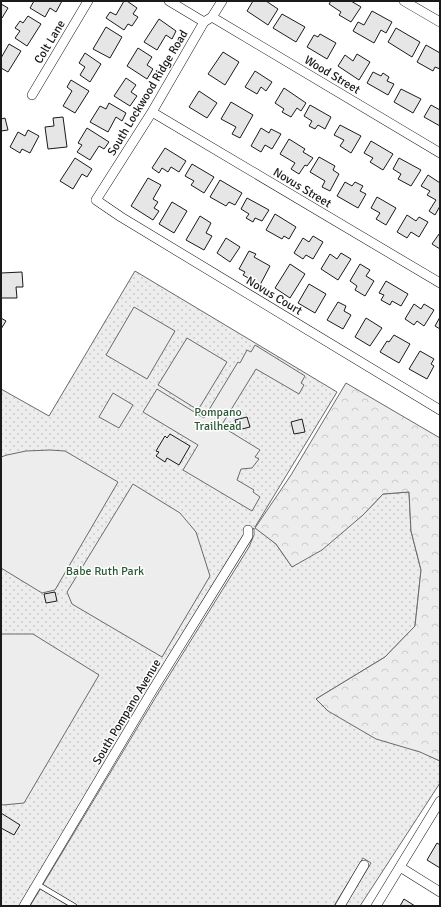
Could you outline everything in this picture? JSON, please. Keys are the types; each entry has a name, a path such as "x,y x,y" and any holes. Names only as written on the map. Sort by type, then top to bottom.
{"street":[{"name":"Colt Lane","path":"32,95 88,1"},
{"path":"169,1 204,22"},
{"name":"South Lockwood Ridge Road","path":"96,200 152,112 204,22 212,17 222,1"},
{"path":"404,1 440,22"},
{"name":"Wood Street","path":"212,17 440,153"},
{"name":"Novus Street","path":"152,112 440,283"},
{"name":"Novus Court","path":"96,200 141,229 440,410"},
{"name":"South Pompano Avenue","path":"24,906 152,691 248,536 248,530"},
{"path":"376,906 440,801"},
{"path":"340,906 364,865"},
{"path":"400,867 440,892"}],"lane":[{"path":"37,884 74,906"}],"green space":[{"path":"135,271 337,392 255,527 276,544 292,567 363,515 383,494 409,492 411,531 421,570 415,626 385,657 316,699 440,761 440,783 360,906 345,906 371,863 363,858 334,906 30,906 157,695 249,547 254,535 254,528 24,906 1,906 1,389 49,416"},
{"path":"346,383 440,438 440,761 420,752 376,739 328,711 316,699 385,657 415,626 421,570 411,531 409,492 383,494 363,515 322,550 292,567 276,544 255,528 291,475"}],"shaded area":[{"path":"134,307 175,331 147,379 106,355"},
{"path":"187,338 227,362 198,410 158,385"},
{"path":"255,345 305,376 301,383 304,385 299,394 256,369 221,426 260,450 255,457 259,459 252,468 241,469 237,480 254,490 253,492 260,497 252,511 183,470 198,445 143,412 157,389 204,418 238,362 240,363 247,350 251,352"},
{"path":"113,393 133,405 119,428 99,417"},
{"path":"26,451 65,451 118,482 55,590 42,593 1,568 1,457"},
{"path":"133,484 180,513 196,532 210,576 162,657 72,604 67,592"},
{"path":"1,634 33,634 99,675 24,803 3,805 1,804"}],"building":[{"path":"34,1 62,1 56,12 50,8 45,17 30,8"},
{"path":"124,1 127,1 137,8 133,14 138,17 132,26 128,24 124,30 106,18 110,12 116,15"},
{"path":"253,1 266,1 278,9 268,25 247,11"},
{"path":"331,1 351,1 361,7 351,22 339,15 341,12 329,4"},
{"path":"1,4 8,8 2,18 1,17"},
{"path":"372,11 392,22 386,33 381,30 374,43 353,31 358,22 364,25"},
{"path":"282,14 305,27 296,42 273,28"},
{"path":"28,16 41,24 27,46 15,38 20,31 15,28 20,21 23,23"},
{"path":"159,19 176,31 172,39 166,35 157,50 144,42"},
{"path":"106,27 122,37 110,58 93,49"},
{"path":"396,28 420,42 412,57 388,42"},
{"path":"320,34 336,43 327,59 307,47 314,35 318,37"},
{"path":"9,44 21,51 8,72 1,68 1,58"},
{"path":"426,45 440,53 440,69 435,67 433,71 417,62"},
{"path":"138,48 152,57 147,65 153,69 147,79 127,66"},
{"path":"223,52 239,62 225,85 208,74"},
{"path":"85,53 101,64 90,82 80,75 85,67 79,63"},
{"path":"357,54 370,62 359,80 338,66 345,55 353,61"},
{"path":"255,71 272,82 266,91 261,87 257,94 245,87"},
{"path":"373,72 381,76 383,73 389,77 387,81 394,84 388,95 367,83"},
{"path":"126,78 136,85 131,92 137,96 130,106 114,96"},
{"path":"71,80 89,91 75,113 63,106 72,91 67,87"},
{"path":"284,88 306,103 301,111 297,108 291,117 282,112 284,109 275,103"},
{"path":"401,89 421,99 413,113 394,102"},
{"path":"199,91 217,103 207,118 189,107"},
{"path":"231,102 253,115 240,138 232,134 236,127 221,119"},
{"path":"109,103 126,113 122,121 116,117 108,132 90,122 100,106 106,109"},
{"path":"310,105 331,117 325,129 318,125 315,129 309,126 312,121 304,116"},
{"path":"431,105 440,110 440,126 424,117"},
{"path":"63,117 67,147 48,149 45,127 54,126 53,118"},
{"path":"5,118 8,130 1,131 1,119"},
{"path":"340,125 361,136 351,153 340,146 344,140 334,135"},
{"path":"87,128 109,142 104,149 99,146 90,160 77,152 82,145 78,143"},
{"path":"261,128 269,133 271,129 281,134 272,149 265,145 261,152 251,146"},
{"path":"28,130 39,136 30,153 22,149 20,153 10,147 18,132 25,136"},
{"path":"289,139 305,149 303,152 313,158 307,166 305,165 299,174 291,169 295,163 280,154"},
{"path":"371,141 393,154 383,170 370,162 373,158 364,153"},
{"path":"165,148 186,161 179,172 171,167 168,172 162,168 159,173 152,168"},
{"path":"319,157 335,166 333,170 339,174 330,191 322,187 325,181 310,172"},
{"path":"75,158 92,169 87,177 82,174 73,189 60,181"},
{"path":"399,158 421,170 411,186 398,179 401,174 393,169"},
{"path":"192,164 214,177 204,193 191,185 194,181 185,176"},
{"path":"428,175 440,183 440,206 435,215 429,211 436,200 427,195 430,191 421,186"},
{"path":"148,178 161,185 153,199 158,202 154,208 159,211 153,220 131,206"},
{"path":"220,180 242,193 235,205 229,202 226,206 210,197"},
{"path":"345,182 352,186 355,182 363,186 360,191 366,194 358,208 337,196"},
{"path":"377,197 396,208 386,225 376,219 380,213 371,208"},
{"path":"247,198 269,210 262,221 255,218 253,222 246,218 249,214 241,209"},
{"path":"172,202 187,211 174,233 159,224"},
{"path":"275,214 296,227 289,239 284,236 282,239 266,230"},
{"path":"407,215 416,221 419,217 428,222 419,237 411,232 407,238 397,232"},
{"path":"200,216 211,223 206,233 212,236 204,250 186,240"},
{"path":"439,234 440,235 440,249 432,244"},
{"path":"313,236 323,242 313,259 306,255 303,259 294,253 303,238 309,242"},
{"path":"226,238 240,247 230,262 217,253"},
{"path":"249,251 256,254 254,257 270,266 260,285 243,275 245,272 239,269"},
{"path":"341,253 351,259 338,280 321,269 330,254 337,259"},
{"path":"290,264 305,274 290,298 275,288"},
{"path":"360,264 370,270 366,276 374,281 365,296 355,290 357,286 350,281"},
{"path":"22,272 23,287 16,287 17,298 1,298 1,273"},
{"path":"386,281 408,294 401,306 392,301 390,305 381,300 384,295 379,293"},
{"path":"309,284 326,294 315,313 298,303"},
{"path":"338,302 346,306 344,311 351,315 343,329 327,320"},
{"path":"414,304 421,309 424,304 434,310 424,326 417,321 414,325 405,319"},
{"path":"440,317 440,329 435,326"},
{"path":"1,318 6,321 1,329"},
{"path":"366,318 382,328 370,346 355,337"},
{"path":"394,335 410,344 399,363 380,352 387,341 389,342"},
{"path":"420,351 434,359 431,364 434,366 427,379 409,369"},
{"path":"247,417 250,427 238,430 235,420"},
{"path":"302,419 305,432 294,434 291,422"},
{"path":"170,434 190,446 179,465 167,458 165,462 156,456 159,452 156,451 165,436 167,438"},
{"path":"55,592 57,601 46,603 44,594"},
{"path":"1,813 20,825 14,835 1,828"},
{"path":"437,843 440,845 440,868 427,860"},
{"path":"404,899 415,906 400,906"}],"park label":[{"name":"Pompano Trailhead","path":"218,419"},
{"name":"Babe Ruth Park","path":"105,571"}]}
